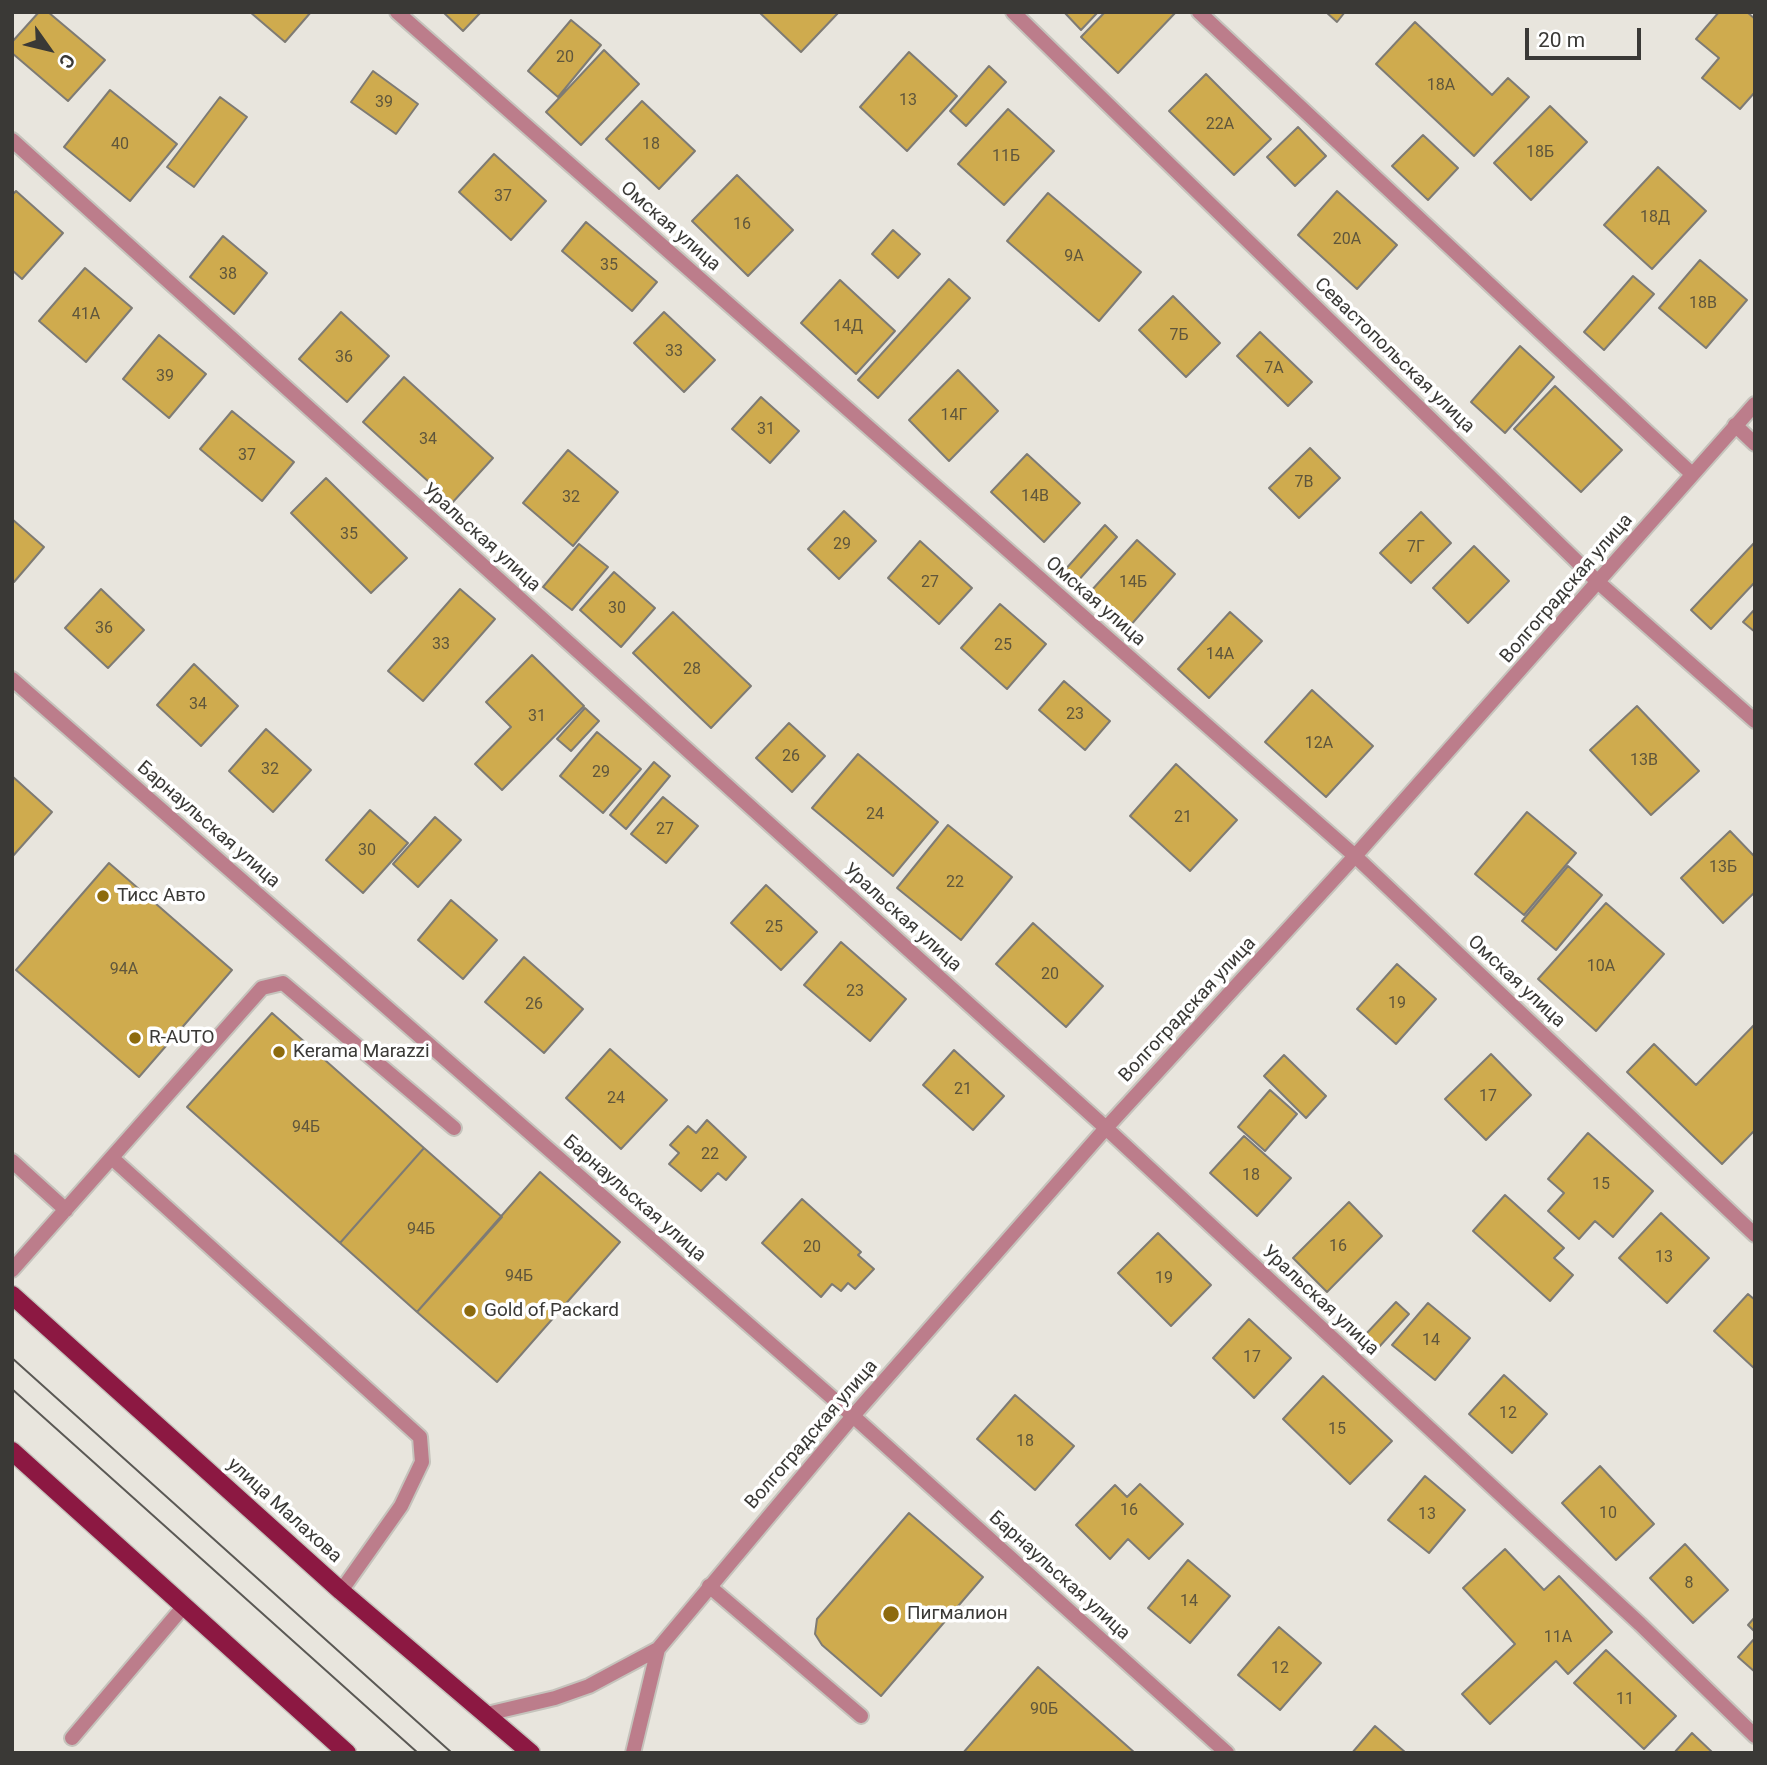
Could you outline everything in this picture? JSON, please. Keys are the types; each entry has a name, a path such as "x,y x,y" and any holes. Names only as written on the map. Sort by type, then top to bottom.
{"main road":[{"name":"улица Малахова","path":"12,1295 341,1591 531,1753"},
{"path":"12,1451 347,1753"}],"street":[{"name":"Омская улица","path":"397,12 1355,856 1755,1235"},
{"name":"Севастопольская улица","path":"1013,12 1599,583 1755,721"},
{"path":"1199,12 1692,474"},
{"name":"Уральская улица","path":"12,140 1106,1128 1620,1606 1755,1736"},
{"name":"Волгоградская улица","path":"487,1714 555,1698 589,1686 658,1648 853,1416 1106,1128 1355,856 1755,404"},
{"path":"1735,425 1755,444"},
{"name":"Барнаульская улица","path":"12,679 853,1416 1227,1753"},
{"path":"12,1270 262,988 284,983 454,1128"},
{"path":"112,1157 420,1437 422,1462 401,1506 341,1591"},
{"path":"12,1161 66,1210"},
{"path":"709,1586 861,1716"},
{"path":"72,1738 184,1606"},
{"name":"Волгоградская улица","path":"633,1753 658,1648"}],"building":[{"path":"39,12 48,12 105,60 68,101 12,53 12,42"},
{"path":"250,12 311,12 285,42"},
{"path":"443,12 481,12 463,31"},
{"path":"759,12 839,12 801,52"},
{"path":"1064,12 1098,12 1081,30"},
{"path":"1105,12 1176,12 1118,73 1081,37"},
{"path":"1326,12 1345,12 1337,22"},
{"path":"1719,12 1747,12 1755,19 1755,92 1740,109 1702,78 1719,58 1696,39"},
{"path":"571,20 601,45 558,97 528,71"},
{"path":"1415,22 1492,95 1508,78 1529,97 1474,156 1376,64"},
{"path":"604,50 639,84 581,145 546,112"},
{"path":"909,52 957,96 907,151 860,107"},
{"path":"989,66 1006,82 966,126 950,111"},
{"path":"373,71 418,104 396,134 351,102"},
{"path":"1206,74 1271,139 1234,175 1169,111"},
{"path":"110,90 177,144 130,201 64,147"},
{"path":"220,97 247,117 194,187 167,167"},
{"path":"642,101 695,151 659,189 606,139"},
{"path":"1550,106 1587,142 1531,200 1494,163"},
{"path":"1008,109 1054,151 1004,205 958,164"},
{"path":"1298,127 1326,156 1295,186 1267,157"},
{"path":"1423,135 1458,168 1428,200 1392,166"},
{"path":"494,154 546,201 511,240 459,192"},
{"path":"1658,167 1706,211 1652,269 1604,225"},
{"path":"737,175 793,230 748,276 692,221"},
{"path":"16,191 63,233 22,279 12,270 12,195"},
{"path":"1337,191 1397,245 1357,289 1298,235"},
{"path":"1048,193 1141,272 1099,321 1007,241"},
{"path":"586,222 657,282 632,311 562,251"},
{"path":"893,230 920,254 898,278 872,254"},
{"path":"223,236 267,273 234,314 190,277"},
{"path":"1700,260 1747,300 1706,348 1659,308"},
{"path":"85,268 132,308 86,362 39,321"},
{"path":"1633,276 1654,294 1604,350 1584,332"},
{"path":"949,279 970,298 878,398 858,380"},
{"path":"840,280 895,331 856,374 801,323"},
{"path":"1173,296 1220,343 1186,377 1139,330"},
{"path":"341,312 389,356 347,402 299,359"},
{"path":"664,312 715,360 684,392 634,343"},
{"path":"1260,332 1312,382 1288,406 1237,356"},
{"path":"159,335 206,374 169,418 123,379"},
{"path":"1520,346 1554,377 1505,433 1471,402"},
{"path":"958,370 998,411 949,461 909,420"},
{"path":"404,377 493,458 452,503 363,422"},
{"path":"1555,386 1622,450 1581,492 1514,429"},
{"path":"761,397 799,431 770,463 732,429"},
{"path":"232,411 294,462 262,501 200,449"},
{"path":"1310,448 1340,478 1299,518 1269,488"},
{"path":"568,450 618,492 573,546 523,503"},
{"path":"1027,454 1080,503 1044,542 991,492"},
{"path":"326,478 407,558 371,593 291,513"},
{"path":"844,511 876,541 839,579 808,549"},
{"path":"1421,512 1451,543 1411,583 1380,553"},
{"path":"12,519 44,547 14,582 12,581"},
{"path":"1105,525 1117,537 1077,582 1064,571"},
{"path":"1137,540 1175,574 1130,626 1091,591"},
{"path":"920,541 972,588 939,624 888,578"},
{"path":"1755,542 1755,582 1711,629 1691,610"},
{"path":"579,544 608,567 572,610 543,587"},
{"path":"1474,546 1509,581 1468,623 1433,588"},
{"path":"614,572 655,608 621,647 580,610"},
{"path":"101,589 144,630 108,668 65,628"},
{"path":"460,589 495,619 423,701 388,671"},
{"path":"1000,604 1046,644 1007,689 961,648"},
{"path":"1755,609 1755,632 1743,622"},
{"path":"673,612 751,686 711,728 633,653"},
{"path":"1230,612 1262,641 1209,698 1178,669"},
{"path":"532,655 584,706 502,790 475,764 511,727 486,702"},
{"path":"194,664 238,706 201,746 157,705"},
{"path":"1064,681 1110,721 1085,750 1039,710"},
{"path":"1312,690 1373,746 1326,797 1265,742"},
{"path":"1637,706 1699,771 1651,815 1590,750"},
{"path":"585,708 599,721 571,751 557,739"},
{"path":"789,723 825,756 792,792 756,758"},
{"path":"266,729 311,770 273,812 229,771"},
{"path":"597,732 641,769 603,813 560,776"},
{"path":"858,754 938,822 893,876 812,808"},
{"path":"654,762 670,776 626,829 610,815"},
{"path":"1176,764 1237,820 1190,871 1130,816"},
{"path":"12,776 52,812 12,857"},
{"path":"663,797 698,826 666,863 631,834"},
{"path":"370,810 408,843 363,893 326,860"},
{"path":"1527,812 1576,853 1524,915 1475,874"},
{"path":"435,817 461,840 418,887 393,864"},
{"path":"948,825 1012,877 961,940 897,888"},
{"path":"1730,831 1755,857 1755,892 1723,923 1681,878"},
{"path":"109,863 232,970 139,1077 16,970"},
{"path":"1568,866 1602,895 1556,950 1522,921"},
{"path":"766,885 817,932 781,970 731,923"},
{"path":"451,900 497,940 463,979 418,940"},
{"path":"1606,903 1664,954 1596,1031 1538,979"},
{"path":"1033,923 1103,986 1066,1027 996,964"},
{"path":"841,942 906,999 870,1041 804,985"},
{"path":"524,957 583,1009 544,1053 485,1002"},
{"path":"1397,964 1436,999 1396,1044 1357,1009"},
{"path":"272,1013 424,1148 340,1243 187,1107"},
{"path":"1755,1024 1755,1130 1722,1164 1627,1072 1654,1044 1696,1085"},
{"path":"610,1049 667,1100 621,1149 566,1098"},
{"path":"954,1050 1004,1096 973,1130 923,1085"},
{"path":"1491,1054 1531,1095 1486,1140 1445,1099"},
{"path":"1284,1055 1326,1096 1306,1118 1264,1076"},
{"path":"1270,1090 1297,1114 1265,1151 1238,1127"},
{"path":"707,1120 746,1157 726,1180 718,1173 701,1191 669,1164 679,1153 670,1145 688,1126 696,1133"},
{"path":"1588,1133 1653,1191 1613,1237 1595,1221 1579,1239 1548,1211 1564,1193 1548,1179"},
{"path":"1244,1136 1291,1178 1257,1216 1210,1173"},
{"path":"424,1148 502,1217 417,1312 340,1243"},
{"path":"540,1172 620,1242 497,1382 417,1312"},
{"path":"1505,1195 1564,1248 1554,1258 1573,1275 1550,1301 1473,1231"},
{"path":"802,1199 861,1252 858,1255 874,1269 855,1289 848,1283 841,1291 832,1284 821,1297 762,1243"},
{"path":"1349,1202 1382,1236 1327,1292 1293,1258"},
{"path":"1661,1213 1709,1258 1667,1303 1619,1258"},
{"path":"1158,1233 1211,1285 1171,1326 1118,1273"},
{"path":"1748,1294 1755,1300 1755,1369 1714,1331"},
{"path":"1396,1302 1409,1314 1379,1347 1366,1334"},
{"path":"1428,1303 1470,1338 1435,1380 1392,1345"},
{"path":"1249,1319 1291,1358 1254,1398 1213,1358"},
{"path":"1504,1375 1547,1414 1512,1453 1469,1414"},
{"path":"1323,1376 1392,1441 1350,1484 1283,1419"},
{"path":"1015,1395 1074,1446 1035,1490 977,1439"},
{"path":"1600,1466 1654,1524 1616,1560 1562,1503"},
{"path":"1425,1476 1465,1510 1429,1553 1388,1520"},
{"path":"1140,1484 1183,1524 1149,1559 1128,1539 1110,1559 1076,1525 1115,1485 1127,1497"},
{"path":"909,1513 983,1577 881,1696 822,1645 815,1634 817,1619"},
{"path":"1685,1544 1728,1590 1693,1623 1650,1578"},
{"path":"1505,1549 1544,1590 1559,1576 1612,1632 1568,1674 1556,1661 1490,1724 1462,1694 1515,1644 1463,1588"},
{"path":"1188,1560 1230,1596 1190,1643 1148,1608"},
{"path":"1755,1617 1755,1632 1748,1625"},
{"path":"1279,1627 1321,1663 1280,1710 1238,1675"},
{"path":"1755,1638 1755,1672 1738,1657"},
{"path":"1606,1650 1676,1716 1644,1749 1574,1683"},
{"path":"1038,1667 1135,1753 963,1753"},
{"path":"1375,1726 1406,1753 1352,1753"},
{"path":"1692,1733 1713,1753 1674,1753"}],"tram line":[{"path":"12,1358 452,1753"},
{"path":"12,1389 418,1753"}],"place":[{"name":"Тисс Авто","path":"103,896"},
{"name":"R-AUTO","path":"135,1038"},
{"name":"Kerama Marazzi","path":"279,1052"},
{"name":"Gold of Packard","path":"470,1311"},
{"name":"Пигмалион","path":"891,1614"}]}
